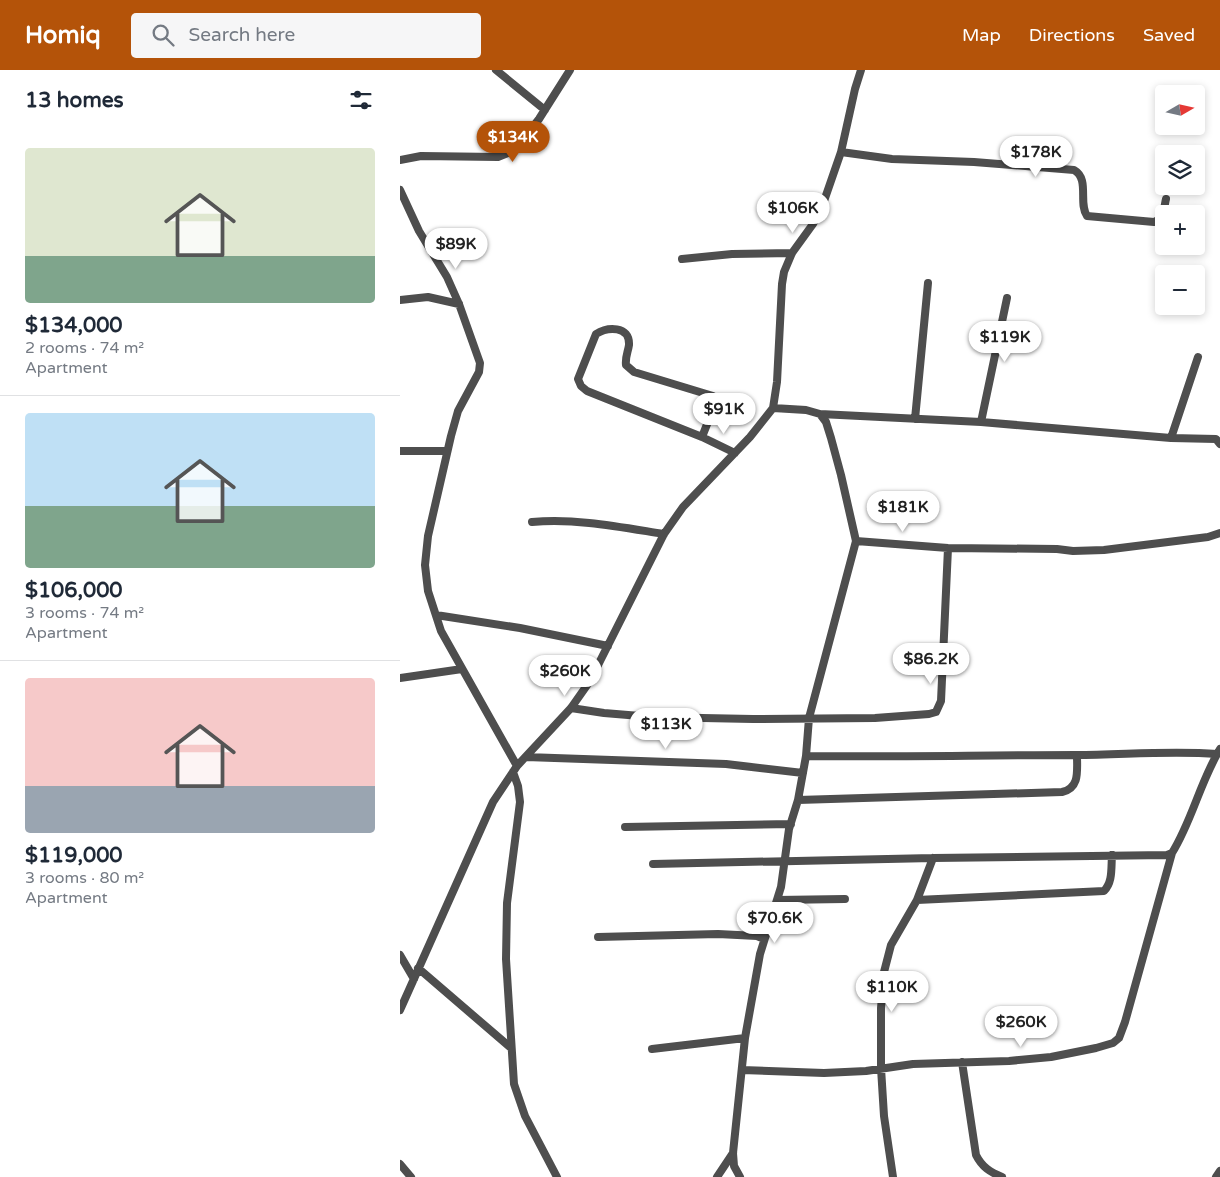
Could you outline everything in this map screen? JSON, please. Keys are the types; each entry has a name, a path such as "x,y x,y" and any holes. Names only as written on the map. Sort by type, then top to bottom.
{"street":[{"path":"496,70 545,110"},
{"path":"400,160 421,156 498,157 505,155 520,144 545,110 570,70"},
{"path":"400,1010 492,802 515,769 572,708 590,680 608,646 664,534 683,507 750,437 773,408 778,382 784,272 792,253 813,224 823,204 841,152 861,70"},
{"path":"841,152 884,159 974,162 1074,170 1078,172 1082,181 1084,211 1087,216 1154,222 1162,217 1166,199"},
{"path":"400,191 419,231 447,276 480,363 479,372 458,411 446,452 428,536 426,557 428,591 441,631 515,769 520,802 508,903 506,958 514,1084 525,1116 557,1177"},
{"path":"682,259 732,254 792,253"},
{"path":"915,420 928,283"},
{"path":"400,300 428,297 459,304"},
{"path":"981,422 1007,298"},
{"path":"702,437 715,404 713,396 634,372 626,365 625,358 629,343 626,335 619,330 608,328 596,334 578,379 581,386 587,391 702,437 735,453"},
{"path":"1171,438 1198,358"},
{"path":"773,408 806,410 820,414 981,422 1171,438 1216,439 1220,444"},
{"path":"740,1177 734,1166 733,1154 745,1038 760,954 777,900 791,824 798,800 806,756 809,718 856,541 831,438 826,422 820,414"},
{"path":"400,451 446,452"},
{"path":"532,522 581,522 664,534"},
{"path":"856,541 948,548 1104,550 1208,537 1220,533"},
{"path":"572,708 652,717 875,718 936,712 941,701 948,548"},
{"path":"436,615 520,628 608,646"},
{"path":"400,678 462,669"},
{"path":"742,1070 866,1071 913,1064 1058,1056 1108,1045 1119,1038 1172,853 1219,751 1077,755 806,756"},
{"path":"798,800 1062,792 1072,788 1076,783 1077,755"},
{"path":"526,757 726,764 803,773"},
{"path":"625,827 791,824"},
{"path":"653,864 1161,855 1172,853"},
{"path":"917,900 1104,891 1109,886 1111,880 1112,855"},
{"path":"893,1177 884,1116 881,1068 881,1008 884,972 891,945 917,900 934,858"},
{"path":"777,900 845,899"},
{"path":"598,937 718,934 757,936 764,939"},
{"path":"400,955 414,980"},
{"path":"418,968 511,1048"},
{"path":"652,1049 745,1038"},
{"path":"962,1062 976,1155 980,1163 990,1172 1002,1177"},
{"path":"717,1177 733,1154"},
{"path":"400,1164 411,1177"},
{"path":"1216,1177 1220,1171"}]}
